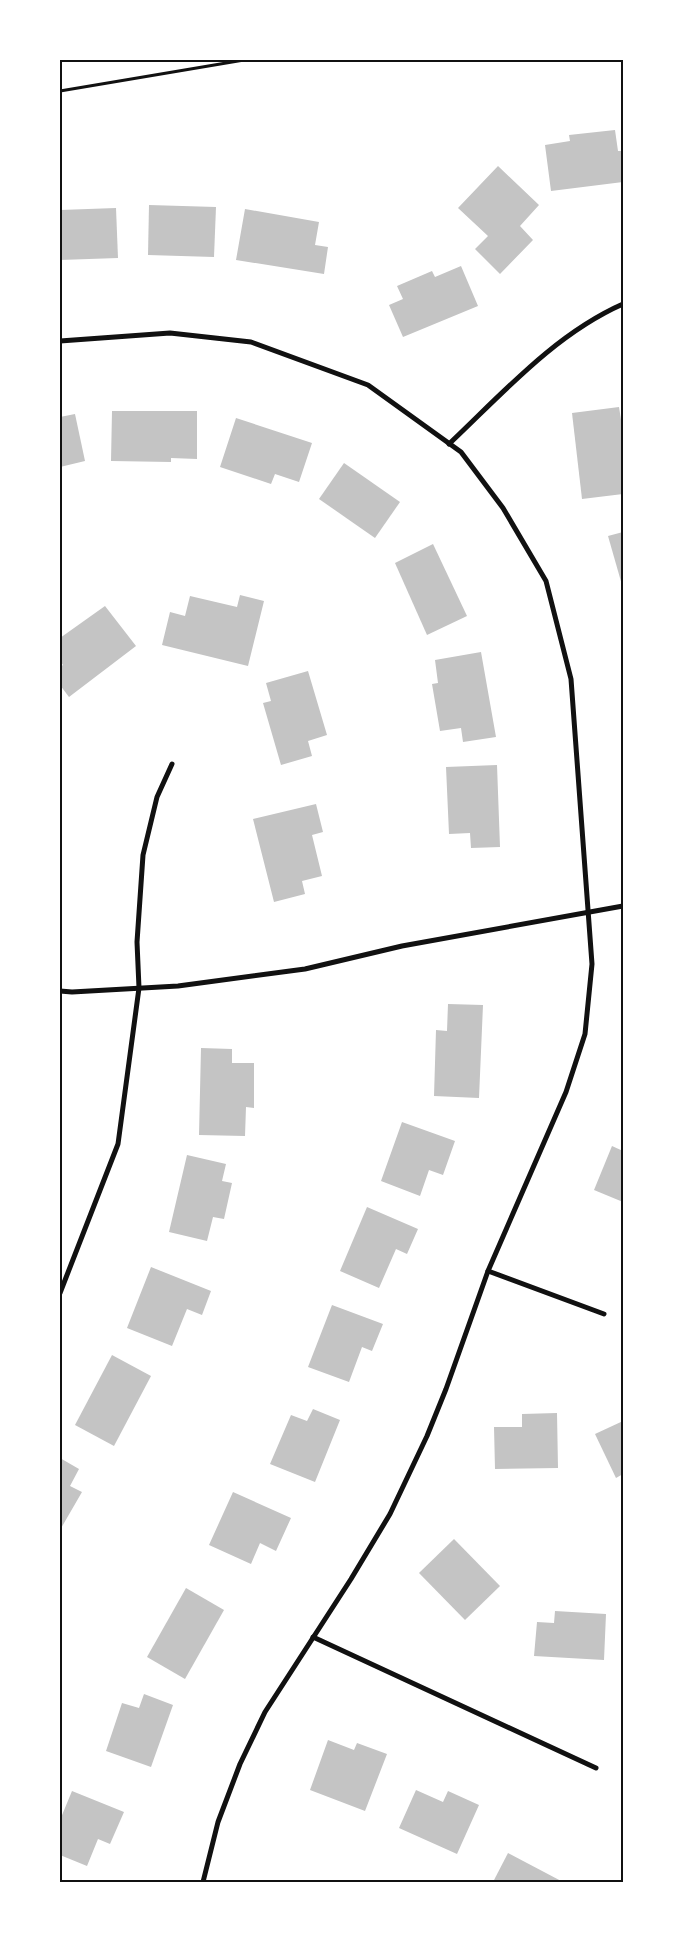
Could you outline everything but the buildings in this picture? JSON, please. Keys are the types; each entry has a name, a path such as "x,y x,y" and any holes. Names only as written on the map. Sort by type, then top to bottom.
{"street":[{"path":"449,444 548,350 598,315 623,304"},
{"path":"60,341 170,333 251,342 368,386 461,452 503,508 546,581 571,679 592,964 585,1034 566,1092 488,1270 428,1436 390,1514 351,1580 273,1699 240,1764 218,1822 203,1882"},
{"path":"60,1294 118,1144 139,988 136,942 143,855 157,797 172,764"},
{"path":"60,991 178,986 305,969 402,946 623,906"},
{"path":"488,1270 604,1314"},
{"path":"313,1637 596,1768"}],"path":[{"path":"60,91 244,60"}]}
